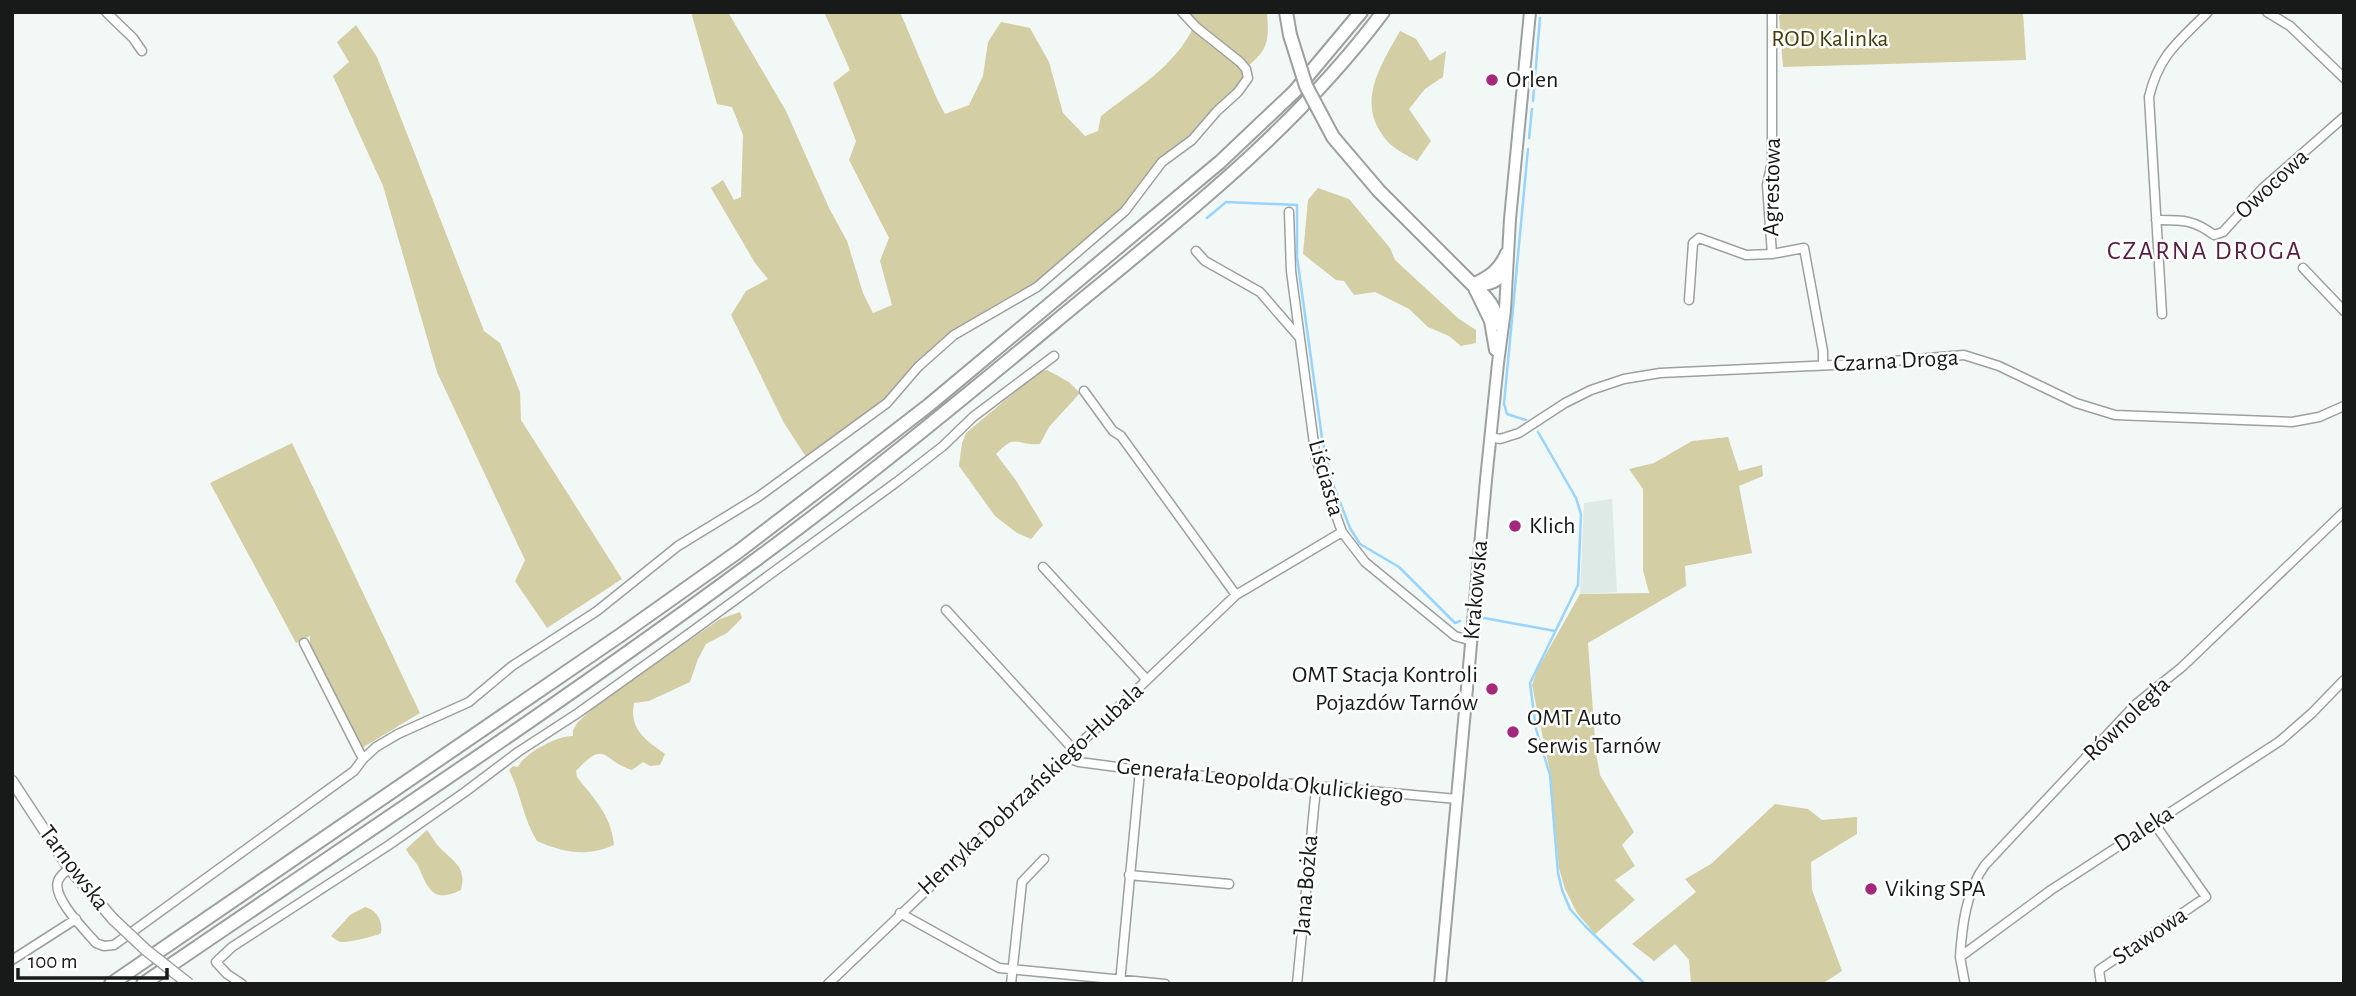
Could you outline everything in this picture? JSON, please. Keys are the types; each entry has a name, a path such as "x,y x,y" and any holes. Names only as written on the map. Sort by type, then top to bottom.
{"main road":[{"path":"1286,12 1290,35 1306,86 1333,137 1388,200 1472,284 1493,283 1504,275 1508,264"},
{"path":"111,984 622,634 739,551 929,405 1220,162 1295,91 1361,12"},
{"path":"143,984 634,648 750,564 931,425 1205,198 1271,139 1325,85 1383,12"},
{"name":"Krakowska","path":"1440,984 1505,310 1508,247 1530,12"},
{"name":"Krakowska","path":"1472,284 1494,272 1502,264 1508,247"},
{"name":"Krakowska","path":"1472,284 1492,301 1501,330"},
{"name":"Krakowska","path":"1472,284 1490,321 1498,363"}],"street":[{"path":"106,12 142,51"},
{"path":"69,868 60,876 57,884 58,895 96,943 114,945 345,778 376,747 398,734 469,702 512,666 597,611 678,546 758,497 887,403 918,367 954,335 1037,287 1125,211 1162,162 1192,140 1238,92 1248,78 1246,69 1182,12"},
{"name":"Agrestowa","path":"1772,12 1772,162 1767,185 1772,254 1804,248 1823,351 1823,364"},
{"path":"2162,314 2149,97 2154,75 2164,57 2208,12"},
{"path":"2267,12 2290,26 2344,78"},
{"name":"Owocowa","path":"2156,220 2187,220 2214,234 2223,232 2263,188 2344,117"},
{"name":"Liściasta","path":"1289,212 1291,271 1316,459 1342,532 1365,562 1455,636 1472,641"},
{"path":"1689,300 1690,257 1693,243 1699,239 1746,255 1772,254"},
{"path":"1195,251 1205,261 1260,292 1299,337"},
{"path":"2303,268 2344,311"},
{"name":"Czarna Droga","path":"1491,437 1500,439 1519,433 1565,403 1591,390 1624,379 1660,373 1964,355 1998,366 2076,403 2115,415 2292,422 2319,417 2344,406"},
{"path":"242,984 227,975 216,962 232,947 389,845 684,638 898,481 943,446 973,417 1054,356"},
{"path":"1084,391 1112,431 1121,436 1236,595"},
{"name":"Równoległa","path":"1960,957 1962,929 1975,879 1985,865 2136,704 2182,667 2344,512"},
{"name":"Henryka Dobrzańskiego-Hubala","path":"828,984 1236,595 1342,532"},
{"path":"1043,567 1147,680"},
{"path":"946,610 1073,749"},
{"path":"304,643 363,760"},
{"name":"Daleka","path":"1960,957 2051,890 2280,741 2344,680"},
{"name":"Generała Leopolda Okulickiego","path":"1065,757 1079,762 1140,770 1457,799"},
{"path":"1120,982 1140,770"},
{"name":"Tarnowska","path":"12,781 69,868 113,919 146,950 189,984"},
{"name":"Jana Bożka","path":"1297,984 1316,787"},
{"name":"Stawowa","path":"2101,984 2099,970 2206,897 2154,823"},
{"path":"1011,984 1022,882 1044,859"},
{"path":"1129,875 1229,884"},
{"path":"900,913 999,968 1120,982 1165,984"},
{"path":"12,960 76,919"},
{"path":"1960,957 1965,984"}],"shaded area":[{"path":"1612,499 1617,592 1580,594 1584,503"}],"green space":[{"path":"691,12 728,12 786,111 829,208 847,241 863,293 873,313 892,305 880,261 889,238 849,160 856,141 833,83 850,70 825,14 809,12 900,12 945,114 969,105 983,76 988,42 1001,22 1030,28 1049,62 1063,113 1085,136 1098,131 1101,116 1153,76 1176,54 1194,26 1182,12 1267,12 1268,30 1264,49 1247,67 1251,71 1251,80 1198,134 1164,159 1124,209 1044,278 965,327 897,393 808,460 784,423 731,315 746,291 768,279 755,263 711,188 723,180 734,200 741,197 743,135 732,107 717,104"},
{"name":"ROD Kalinka","path":"1783,12 2023,12 2026,60 1783,67 1779,16"},
{"path":"356,25 377,57 484,331 500,343 520,392 521,420 622,579 547,628 515,581 525,560 437,372 383,186 333,76 349,62 337,42"},
{"path":"1400,31 1416,39 1430,61 1446,51 1443,77 1425,89 1409,109 1431,141 1417,161 1389,143 1373,115 1372,101 1378,73"},
{"path":"1318,188 1349,199 1390,248 1395,260 1459,319 1476,330 1476,343 1461,346 1449,336 1428,327 1409,309 1375,292 1354,295 1344,281 1336,280 1303,254 1308,200"},
{"path":"1047,370 1069,382 1080,393 1049,427 1040,444 1008,443 996,454 1043,525 1031,539 1017,533 995,516 959,466 966,433 1039,372"},
{"path":"1728,437 1739,471 1762,465 1763,476 1739,486 1752,553 1685,566 1686,586 1588,643 1600,775 1634,832 1622,845 1635,866 1615,880 1635,900 1595,934 1577,913 1565,889 1559,868 1549,767 1532,685 1537,670 1580,594 1649,593 1643,570 1643,489 1629,469 1654,463 1692,441"},
{"path":"292,443 420,713 362,748 310,645 310,636 296,643 210,483"},
{"path":"740,612 742,618 727,633 706,644 690,682 649,701 634,703 634,720 640,733 665,754 660,765 650,766 643,762 632,770 600,754 594,755 576,771 577,777 606,816 614,845 594,851 576,852 537,841 528,824 509,770 513,766 518,767 527,756 542,746 559,738 573,736 578,722 599,703 720,619"},
{"path":"1775,804 1808,809 1822,820 1857,817 1857,834 1811,862 1812,890 1842,971 1822,984 1691,984 1689,960 1675,944 1654,961 1632,944 1696,892 1685,879 1711,864"},
{"path":"427,830 461,870 461,890 438,895 426,883 418,865 407,852 406,849"},
{"path":"365,907 378,917 381,933 344,942 331,936 350,915"}],"waterway":[{"path":"1533,101 1540,18"},
{"path":"1529,138 1532,109"},
{"path":"1526,420 1507,414 1504,404 1528,149"},
{"path":"1207,218 1226,202 1297,205 1297,257 1322,438 1331,479 1350,528 1360,544 1399,567 1455,623 1460,621"},
{"path":"1538,432 1576,498 1581,514 1578,585 1530,683 1536,729 1550,775 1558,873 1570,909 1645,984"},
{"path":"1484,618 1555,631"}],"place":[{"name":"Orlen","path":"1492,80"},
{"name":"Klich","path":"1515,526"},
{"name":"OMT Stacja Kontroli Pojazdów Tarnów","path":"1492,689"},
{"name":"OMT Auto Serwis Tarnów","path":"1513,732"},
{"name":"Viking SPA","path":"1871,889"}],"district":[{"name":"CZARNA DROGA","path":"2205,251"}]}
